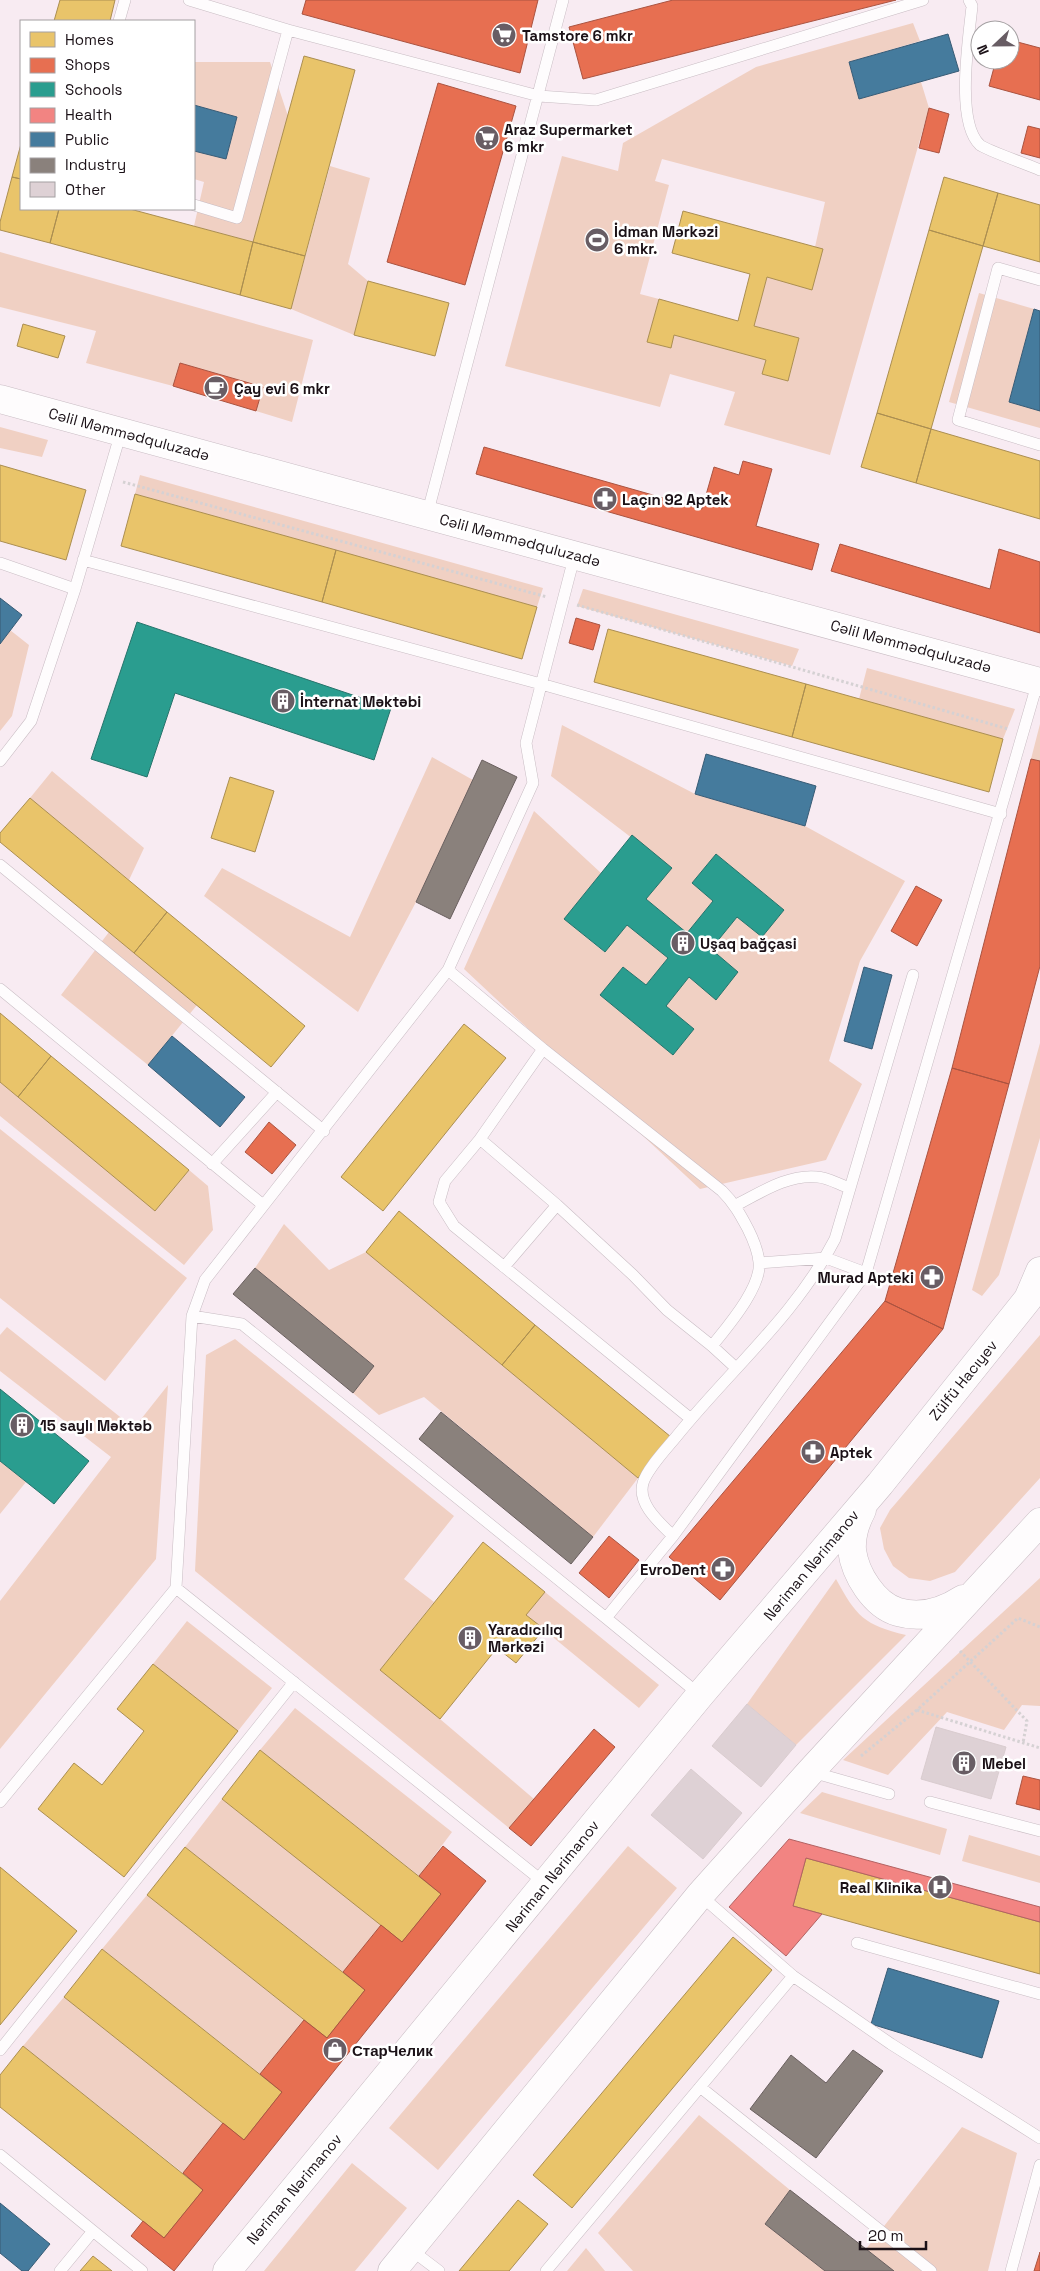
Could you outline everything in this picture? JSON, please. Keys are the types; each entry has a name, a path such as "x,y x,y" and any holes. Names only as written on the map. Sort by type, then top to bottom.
{"main road":[{"name":"Cəlil Məmmədquluzadə","path":"0,399 575,554 1039,682"},
{"name":"Zülfü Hacıyev","path":"880,1484 1028,1299 1040,1271"},
{"path":"880,1484 861,1510 854,1528 852,1551 868,1590 896,1612 926,1615 945,1610 985,1583"},
{"name":"Nəriman Nərimanov","path":"227,2271 700,1695 880,1484"},
{"path":"392,2271 700,1895 810,1772 1016,1551 1040,1522"},
{"path":"1016,1551 1040,1538"}],"lane":[{"path":"119,20 124,0"},
{"path":"189,0 288,30 539,96 596,100 923,0"},
{"path":"427,515 563,0"},
{"path":"969,0 972,6 965,101 969,125 980,145 1040,170"},
{"path":"195,205 237,218 288,30"},
{"path":"1040,280 998,268 958,420 1040,444"},
{"path":"0,761 30,721 75,589 121,432"},
{"path":"0,1802 176,1588 192,1316 205,1280 324,1131 448,970 533,783 526,743 575,554"},
{"path":"83,560 541,684 1001,814"},
{"path":"0,563 75,589"},
{"path":"606,1618 673,1536 866,1273 1039,682"},
{"path":"0,865 324,1131"},
{"path":"448,970 543,1050 722,1191 736,1205 753,1238 760,1263 755,1281 742,1309 712,1346"},
{"path":"673,1536 655,1518 643,1499 643,1482 653,1466 691,1419 803,1292 826,1258 835,1239 913,975"},
{"path":"0,990 263,1205"},
{"path":"543,1050 480,1139 445,1182 439,1202 454,1226 691,1419"},
{"path":"212,1164 276,1092"},
{"path":"480,1139 557,1205 633,1275 667,1310 736,1368"},
{"path":"736,1205 779,1184 797,1178 818,1176 850,1188"},
{"path":"504,1267 557,1205"},
{"path":"760,1263 826,1258 866,1273"},
{"path":"192,1316 242,1324 700,1695"},
{"path":"176,1588 546,1884"},
{"path":"0,2050 294,1682"},
{"path":"810,1772 889,1794"},
{"path":"930,1802 1040,1831"},
{"path":"700,1895 793,1976 891,2044 1040,2138"},
{"path":"857,1943 1040,1994"},
{"path":"546,2271 793,1976"},
{"path":"700,2087 931,2271"},
{"path":"0,2155 142,2271"},
{"path":"1011,2271 1040,2165"},
{"path":"60,2271 93,2231"},
{"path":"410,2249 438,2271"}],"path":[{"path":"860,1757 917,1710 1018,1618 1040,1627"},
{"path":"960,1651 1027,1721 1023,1743"},
{"path":"917,1710 1040,1748"}],"shaded area":[{"path":"913,23 920,41 849,62 859,99 921,82 929,108 830,455 724,425 735,392 670,374 660,407 505,366 562,156 618,171 623,143 756,67","holes":["662,159 825,202 815,247 812,289 767,277 754,326 799,338 788,381 762,374 766,360 674,335 670,348 647,342 659,299 640,294 669,185 655,181"]},
{"path":"195,62 270,62 288,116 253,242 194,226 204,182 195,179 195,151 226,159 237,117 195,105"},
{"path":"330,166 370,178 348,264 368,281 354,335 291,309"},
{"path":"0,252 313,340 292,422 256,411 262,387 180,363 173,386 86,363 96,331 0,307"},
{"path":"979,293 1034,309 1009,402 1040,411 1040,428 949,402"},
{"path":"0,427 48,440 42,457 0,448"},
{"path":"140,475 543,588 537,607 135,494"},
{"path":"583,589 799,649 792,666 577,606"},
{"path":"10,630 29,645 12,716 0,731 0,644"},
{"path":"867,668 1015,709 1003,739 859,699"},
{"path":"1040,724 1040,761 1031,759"},
{"path":"562,725 695,794 805,826 905,881 860,961 829,1061 862,1084 826,1160 700,1189 464,969 534,811 601,873 564,919 604,952 627,925 668,958 646,985 623,967 600,995 673,1055 694,1029 666,1006 689,977 716,999 738,972 711,949 737,917 762,937 784,910 716,854 692,883 713,901 687,933 646,899 671,868 551,776"},
{"path":"432,757 473,780 416,902 358,1012 204,896 222,868 350,937"},
{"path":"52,771 144,848 129,880 30,798"},
{"path":"109,932 197,1005 148,1065 61,995"},
{"path":"1040,1043 1040,1138 999,1275 982,1296 972,1290"},
{"path":"0,1082 155,1211 189,1170 208,1186 213,1230 184,1265 0,1116"},
{"path":"0,1129 187,1278 105,1381 0,1298"},
{"path":"284,1224 329,1270 366,1252 638,1478 593,1537 424,1397 379,1415 353,1393 374,1366 255,1268"},
{"path":"7,1327 134,1428 168,1385 156,1559 0,1749 0,1601 111,1457 0,1371 0,1335"},
{"path":"1040,1335 1040,1478 955,1572 930,1581 909,1578 893,1566 884,1549 880,1528 890,1510"},
{"path":"235,1339 454,1516 404,1579 434,1602 380,1670 534,1799 509,1828 195,1571 206,1355"},
{"path":"0,1461 26,1482 0,1514"},
{"path":"1040,1578 1040,1706 1022,1705 1004,1730 947,1712 888,1775 843,1760"},
{"path":"836,1579 849,1602 863,1617 880,1627 906,1635 796,1745 747,1704"},
{"path":"545,1592 659,1685 639,1708 526,1615"},
{"path":"187,1621 272,1688 238,1731 153,1664"},
{"path":"295,1708 452,1832 419,1876 260,1750"},
{"path":"822,1792 947,1829 940,1855 800,1813"},
{"path":"222,1799 381,1925 343,1972 185,1847"},
{"path":"969,1835 1040,1856 1040,1883 962,1861"},
{"path":"628,1846 677,1888 438,2170 389,2128"},
{"path":"147,1895 304,2020 260,2074 102,1949"},
{"path":"64,1997 223,2123 183,2173 23,2046"},
{"path":"699,2115 790,2190 765,2224 825,2271 633,2271 598,2233"},
{"path":"962,2127 1017,2153 988,2271 894,2271 866,2249"},
{"path":"352,2163 407,2208 355,2271 264,2271"},
{"path":"586,2248 605,2271 567,2271"}],"building: Homes":[{"path":"60,0 115,0 110,20 54,20"},
{"path":"304,56 355,70 305,256 253,242"},
{"path":"20,148 20,179 12,177"},
{"path":"12,177 20,179 20,210 59,210 50,243 0,230 0,222"},
{"path":"944,177 998,193 983,246 929,230"},
{"path":"998,193 1040,205 1040,262 983,246"},
{"path":"59,210 134,210 253,242 240,295 50,243"},
{"path":"683,211 823,249 812,290 767,277 754,326 799,338 788,381 762,374 766,360 674,335 671,348 647,342 659,299 738,321 750,274 672,253"},
{"path":"929,230 983,246 931,429 877,413"},
{"path":"253,242 305,256 291,309 240,295"},
{"path":"368,281 449,303 435,356 354,335"},
{"path":"23,324 65,336 58,358 17,346"},
{"path":"877,413 931,429 916,483 861,467"},
{"path":"931,429 1040,461 1040,519 916,483"},
{"path":"0,465 86,490 66,560 0,541"},
{"path":"135,494 336,550 322,602 121,546"},
{"path":"336,550 537,607 522,659 322,602"},
{"path":"608,629 806,684 792,737 594,682"},
{"path":"806,684 1003,739 989,792 792,737"},
{"path":"230,777 274,791 255,852 211,838"},
{"path":"30,798 167,912 134,953 0,842 0,833"},
{"path":"167,912 305,1026 271,1067 134,953"},
{"path":"0,1013 51,1056 18,1097 0,1082"},
{"path":"464,1024 506,1058 383,1211 341,1177"},
{"path":"51,1056 189,1170 155,1211 18,1097"},
{"path":"399,1211 535,1325 502,1365 366,1252"},
{"path":"535,1325 671,1437 638,1478 502,1365"},
{"name":"Yaradıcılıq Mərkəzi","path":"483,1542 545,1592 526,1615 544,1629 516,1663 497,1648 440,1719 380,1670"},
{"path":"153,1664 238,1731 124,1877 38,1809 74,1763 102,1785 144,1731 117,1709"},
{"path":"260,1750 441,1894 402,1942 222,1799"},
{"path":"185,1847 365,1990 327,2038 147,1895"},
{"path":"806,1858 1040,1922 1040,1974 793,1906"},
{"path":"0,1867 77,1931 0,2025"},
{"path":"733,1937 772,1970 572,2208 533,2175"},
{"path":"102,1949 282,2092 244,2140 64,1997"},
{"path":"23,2046 203,2190 164,2238 0,2107 0,2075"},
{"path":"518,2200 548,2224 509,2271 459,2271"},
{"path":"93,2256 112,2271 80,2271"}],"building: Shops":[{"path":"306,0 538,0 520,73 302,14"},
{"path":"673,0 896,0 583,79 569,27"},
{"path":"1020,43 1040,48 1040,100 989,86 993,70 1020,70"},
{"path":"438,83 516,106 465,285 387,262"},
{"path":"929,108 949,114 939,153 919,148"},
{"path":"1028,126 1040,129 1040,158 1021,153"},
{"path":"180,363 263,387 256,411 173,386"},
{"path":"484,447 702,509 714,467 739,475 743,461 772,469 756,526 819,544 812,570 476,474"},
{"path":"840,544 990,589 999,549 1040,562 1040,633 831,571"},
{"path":"576,618 600,625 593,650 569,643"},
{"path":"1031,759 1040,761 1040,966 1009,1084 952,1068"},
{"path":"916,886 942,900 917,946 891,931"},
{"path":"952,1068 1009,1084 943,1329 885,1301"},
{"path":"269,1122 296,1145 272,1174 245,1152"},
{"path":"885,1301 943,1329 720,1600 669,1557"},
{"path":"609,1536 639,1560 609,1598 579,1573"},
{"path":"594,1729 615,1747 531,1846 509,1828"},
{"path":"1023,1776 1040,1780 1040,1810 1016,1804"},
{"path":"443,1846 486,1881 174,2271 131,2236 143,2221 164,2238 203,2190 183,2173 223,2123 244,2140 282,2092 260,2074 304,2020 327,2038 365,1990 343,1972 381,1925 402,1942 441,1894 419,1876"},
{"path":"1040,2252 1040,2271 1034,2271"}],"building: Schools":[{"name":"İnternat Məktəbi","path":"137,622 391,708 374,760 175,693 147,777 91,759"},
{"name":"Uşaq bağçasi","path":"632,835 672,868 646,899 687,933 713,901 692,883 716,854 784,910 762,937 737,917 711,949 738,972 716,1000 689,977 666,1006 694,1029 673,1055 600,995 623,967 646,985 668,958 627,925 605,952 564,919"},
{"name":"15 saylı Məktəb","path":"0,1389 89,1461 54,1504 0,1461"}],"building: Health":[{"path":"789,1839 1040,1907 1040,1922 806,1858 793,1906 822,1914 786,1956 729,1907"}],"building: Public":[{"path":"948,34 959,71 859,99 849,62"},
{"path":"195,105 237,117 226,159 195,151"},
{"path":"1034,309 1040,311 1040,411 1009,402"},
{"path":"0,598 22,615 0,644"},
{"path":"706,754 816,786 805,826 695,794"},
{"path":"864,967 892,975 872,1049 844,1041"},
{"path":"172,1036 245,1097 220,1127 148,1065"},
{"path":"888,1968 999,2001 982,2058 871,2024"},
{"path":"0,2203 50,2244 28,2271 22,2271 0,2253"}],"building: Industry":[{"path":"482,760 517,777 450,919 416,902"},
{"path":"255,1268 374,1366 353,1393 233,1294"},
{"path":"441,1412 593,1537 571,1564 419,1439"},
{"path":"853,2050 883,2071 816,2158 750,2109 791,2055 826,2083"},
{"path":"790,2190 894,2271 825,2271 765,2224"}],"building: Other":[{"path":"747,1704 796,1745 761,1787 712,1746"},
{"name":"Mebel","path":"936,1727 1006,1747 991,1799 921,1779"},
{"path":"691,1769 742,1813 703,1859 651,1815"}],"place":[{"name":"Tamstore 6 mkr","path":"504,35"},
{"name":"Araz Supermarket 6 mkr","path":"487,138"},
{"name":"İdman Mәrkәzi 6 mkr.","path":"597,240"},
{"name":"Çay evi 6 mkr","path":"216,388"},
{"name":"Laçın 92 Aptek","path":"605,499"},
{"name":"İnternat Məktəbi","path":"283,701"},
{"name":"Uşaq bağçasi","path":"683,943"},
{"name":"Murad Apteki","path":"932,1277"},
{"name":"15 saylı Məktəb","path":"22,1425"},
{"name":"Aptek","path":"813,1452"},
{"name":"EvroDent","path":"723,1569"},
{"name":"Yaradıcılıq Mərkəzi","path":"470,1638"},
{"name":"Mebel","path":"964,1763"},
{"name":"Real Klinika","path":"940,1887"},
{"name":"СтарЧелик","path":"335,2050"}]}
